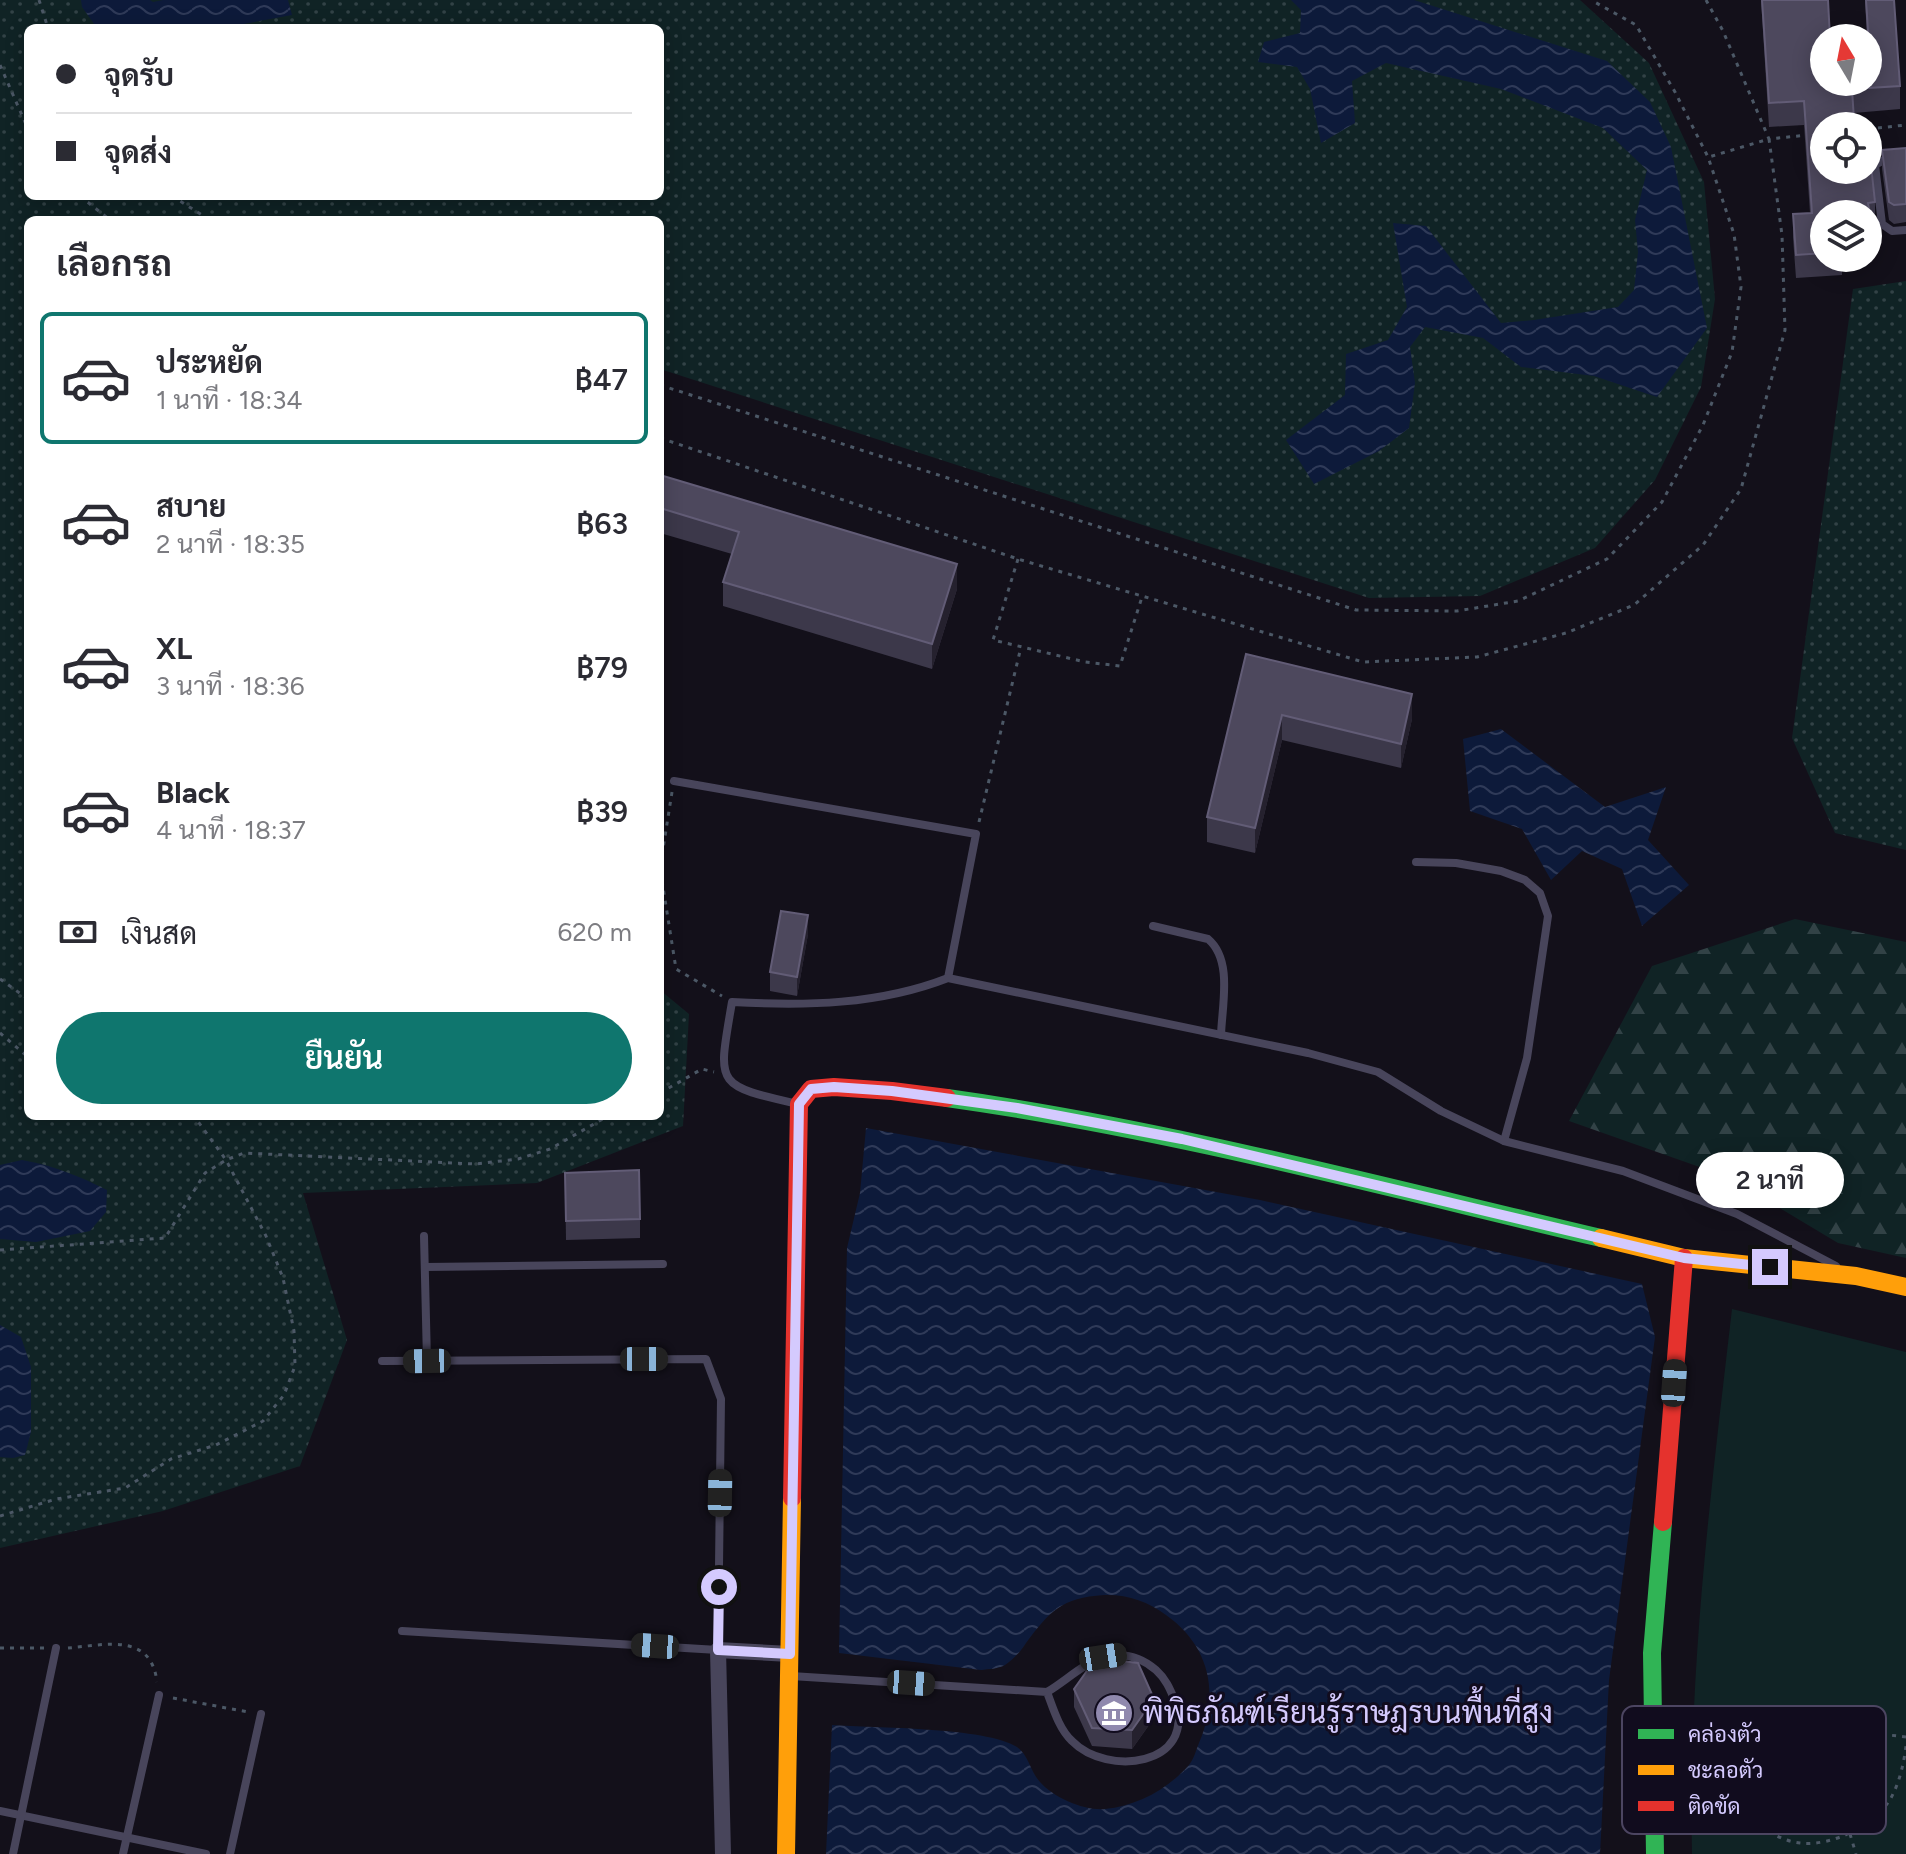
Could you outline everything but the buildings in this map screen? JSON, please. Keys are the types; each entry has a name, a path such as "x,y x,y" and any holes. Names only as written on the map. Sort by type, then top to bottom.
{"street":[{"path":"786,1854 799,1104 811,1089 834,1087 892,1091 1017,1108 1182,1139 1684,1258 1856,1276 1906,1287"},
{"path":"1652,1706 1652,1653 1684,1258"},
{"path":"723,1854 718,1650 790,1654"},
{"path":"1654,1834 1655,1854"}],"lane":[{"path":"1906,158 1884,160 1875,165 1882,224 1892,231 1906,230"},
{"path":"674,781 976,834 948,978"},
{"path":"1416,862 1456,863 1501,871 1525,880 1540,893 1548,916 1527,1058 1504,1141"},
{"path":"1153,926 1208,939 1214,945 1224,965 1221,1035"},
{"path":"799,1104 752,1094 732,1083 724,1073 722,1060 732,1002 786,1005 875,998 948,978 1308,1053 1378,1072 1441,1111 1504,1141 1623,1171 1737,1214 1856,1276"},
{"path":"424,1236 427,1361"},
{"path":"425,1267 663,1264"},
{"path":"382,1361 706,1359 721,1399 718,1650 402,1631"},
{"path":"13,1854 56,1648"},
{"path":"790,1675 1047,1692 1103,1657 1136,1656 1161,1675 1170,1688 1178,1710 1179,1727 1171,1742 1159,1754 1145,1760 1125,1762 1103,1759 1086,1754 1069,1739 1058,1722 1047,1692"},
{"path":"123,1854 159,1695"},
{"path":"230,1854 261,1714"},
{"path":"0,1811 206,1854"}],"path":[{"path":"39,0 47,24"},
{"path":"664,386 1356,610 1457,611 1518,601 1607,559 1662,502 1703,425 1732,352 1741,287 1734,234 1708,157 1675,92 1636,25 1591,0"},
{"path":"664,439 1018,559 1363,662 1477,657 1566,633 1634,605 1703,545 1741,489 1785,330 1782,235 1769,139 1723,31 1706,0"},
{"path":"0,65 24,120"},
{"path":"1882,128 1906,125"},
{"path":"1708,157 1769,139 1810,135"},
{"path":"85,200 105,216"},
{"path":"178,200 204,216"},
{"path":"1018,559 993,640 1085,662 1120,666 1142,597"},
{"path":"976,834 1021,647"},
{"path":"664,843 674,781"},
{"path":"664,893 676,969 732,1002"},
{"path":"0,979 24,996"},
{"path":"0,1033 24,1054"},
{"path":"664,1091 702,1069 724,1073"},
{"path":"0,1516 56,1499 125,1488 171,1459 216,1445 263,1421 284,1395 295,1366 294,1331 283,1278 266,1236 226,1160 197,1120"},
{"path":"0,1250 165,1238 205,1173 226,1160 257,1152 475,1164 518,1159 550,1149 601,1120"},
{"path":"0,1648 120,1644 139,1648 155,1665 159,1695 261,1714"},
{"path":"1886,1735 1906,1737"},
{"path":"1886,1804 1893,1796 1906,1746"},
{"path":"1775,1834 1800,1843 1842,1838 1850,1834 1856,1854"}],"green space":[{"path":"0,0 1580,0 1649,63 1704,182 1715,299 1701,387 1655,480 1595,548 1480,596 1369,598 664,370 664,216 24,216 24,1120 664,1120 664,993 689,1014 683,1126 537,1183 303,1193 347,1340 300,1466 163,1511 0,1548"},
{"path":"1906,281 1906,850 1835,833 1792,738 1853,289"},
{"path":"1795,919 1906,942 1906,1258 1838,1243 1728,1177 1569,1121 1652,966"},
{"path":"1732,1309 1906,1352 1906,1854 1692,1854 1692,1834 1886,1834 1886,1706 1694,1706 1709,1513"}],"water":[{"path":"81,0 288,0 292,15 244,24 94,24 82,7"},
{"path":"1291,0 1414,0 1607,61 1650,102 1671,147 1707,328 1657,397 1594,376 1521,367 1483,338 1425,327 1410,347 1415,383 1409,428 1379,451 1314,484 1286,440 1345,395 1346,354 1388,340 1407,307 1393,223 1426,226 1501,323 1618,307 1634,290 1638,252 1635,220 1647,170 1603,128 1501,89 1386,63 1352,81 1355,123 1321,143 1310,89 1297,67 1258,62 1264,42 1300,33 1301,10"},
{"path":"1501,729 1605,807 1666,787 1648,840 1689,885 1642,926 1622,869 1582,851 1551,880 1522,829 1470,811 1463,739"},
{"path":"866,1128 1260,1200 1642,1284 1655,1337 1609,1680 1600,1854 826,1854 832,1725 956,1732 1002,1740 1021,1750 1037,1778 1053,1793 1079,1806 1105,1809 1140,1800 1162,1789 1181,1774 1194,1757 1209,1707 1207,1672 1193,1641 1159,1610 1136,1599 1120,1596 1077,1599 1058,1608 1042,1622 1014,1658 997,1668 981,1670 839,1653 847,1248 860,1193"},
{"path":"22,1160 65,1172 107,1190 106,1212 90,1231 36,1242 0,1239 0,1165"},
{"path":"0,1325 21,1337 31,1367 31,1432 25,1455 13,1458 0,1457"}],"traffic: fast":[{"path":"947,1098 1194,1142 1601,1238"},
{"path":"1653,1706 1652,1653 1663,1522"},
{"path":"1655,1834 1655,1854"}],"traffic: slow":[{"path":"1601,1238 1684,1258 1856,1276 1906,1287"},
{"path":"786,1854 792,1498"}],"traffic: jam":[{"path":"792,1498 799,1104 811,1089 834,1087 947,1098"},
{"path":"1663,1522 1684,1258"}],"place":[{"name":"พิพิธภัณฑ์เรียนรู้ราษฎรบนพื้นที่สูง","path":"1114,1713"}],"route":[{"path":"719,1587 718,1650 790,1654 799,1104 811,1089 834,1087 892,1091 1017,1108 1182,1139 1684,1258 1770,1267"}]}
